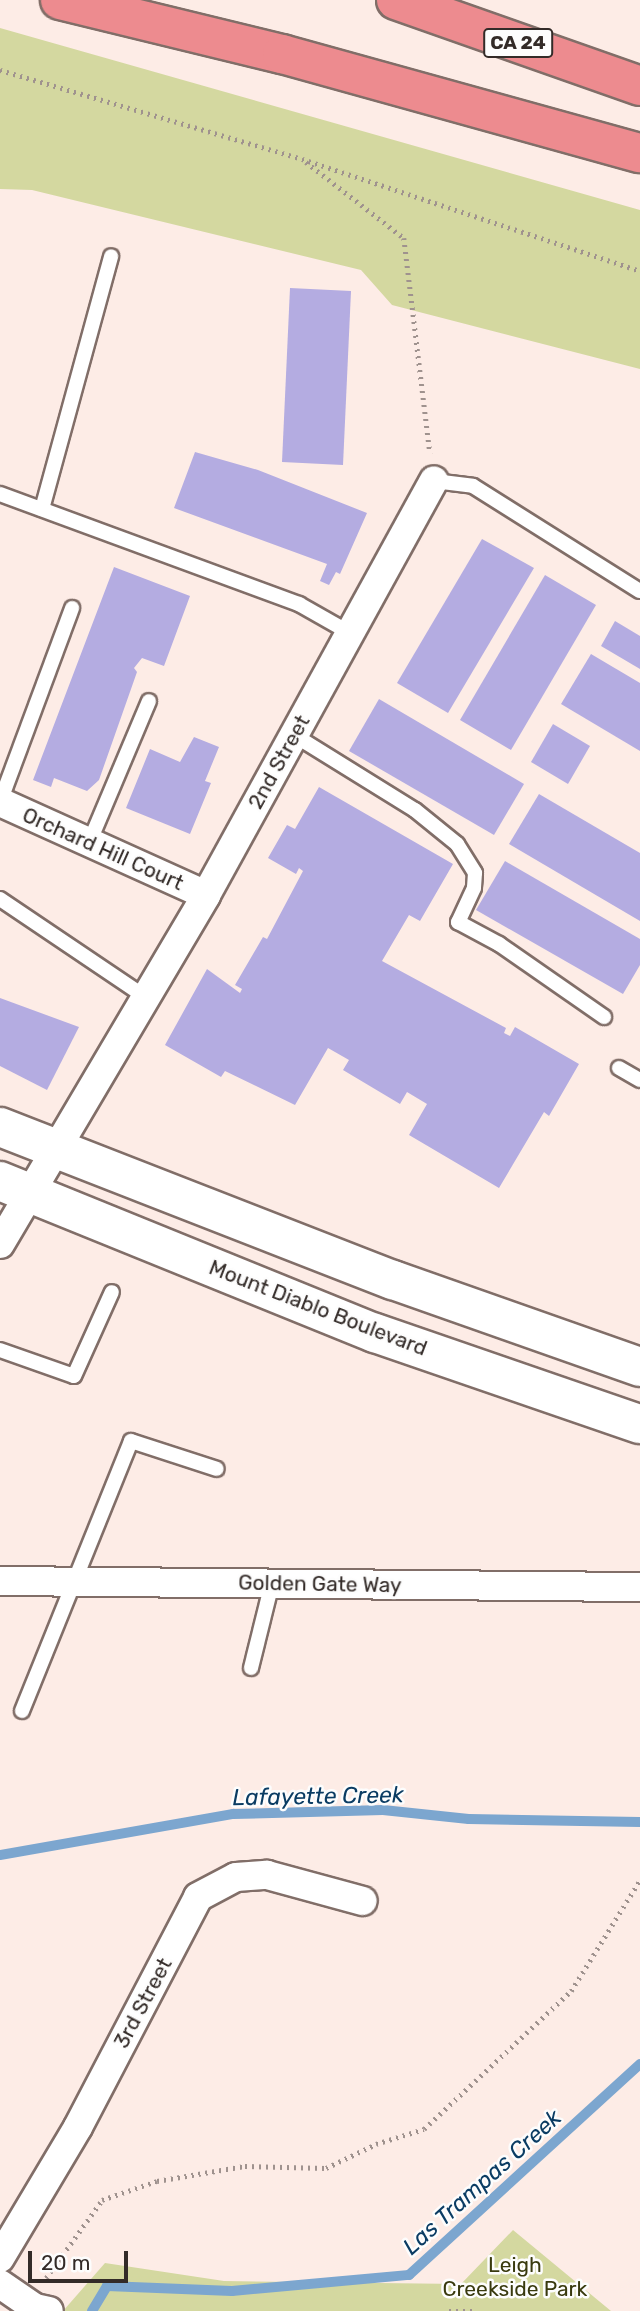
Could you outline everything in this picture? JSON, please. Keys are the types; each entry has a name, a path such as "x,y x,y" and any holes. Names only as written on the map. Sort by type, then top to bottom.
{"highway":[{"path":"60,0 282,54 640,153"},
{"name":"CA 24","path":"396,0 640,86"}],"main road":[{"path":"0,1127 393,1280 640,1367"},
{"name":"Mount Diablo Boulevard","path":"15,1187 375,1333 640,1424"}],"street":[{"name":"2nd Street","path":"0,1244 15,1187 55,1149 206,895 434,481"},
{"name":"Orchard Hill Court","path":"0,802 206,895"},
{"name":"Golden Gate Way","path":"0,1581 640,1587"},
{"name":"3rd Street","path":"0,2258 78,2127 198,1897 236,1877 267,1875 363,1901"},
{"path":"0,2284 42,2310"}],"lane":[{"path":"42,509 111,256"},
{"path":"434,481 473,486 640,591"},
{"path":"0,494 299,604 350,633"},
{"path":"0,802 72,608"},
{"path":"89,843 149,701"},
{"path":"294,735 415,810 457,844 475,873 474,888 458,922 499,944 604,1017"},
{"path":"0,899 144,996"},
{"path":"619,1068 640,1080"},
{"path":"0,1350 74,1376 113,1292"},
{"path":"22,1711 131,1441 217,1469"},
{"path":"251,1668 272,1583"}],"path":[{"path":"0,70 302,159 640,271"},
{"path":"302,159 404,238 434,481"},
{"path":"42,2310 50,2267 102,2200 157,2180 245,2166 326,2168 376,2144 424,2129 571,1991 640,1881"},
{"path":"449,2311 475,2311"}],"green space":[{"path":"0,28 640,210 640,369 392,305 361,270 32,190 0,189"},
{"name":"Leigh Creekside Park","path":"513,2230 611,2311 63,2311 105,2263 224,2281 461,2284"}],"building":[{"path":"290,288 351,291 343,465 282,462"},
{"path":"195,452 258,470 367,513 340,574 336,572 329,585 320,581 327,564 174,508"},
{"path":"482,539 534,568 448,713 397,683"},
{"path":"114,567 190,596 164,666 142,658 134,668 137,672 99,780 87,791 54,778 51,787 33,780"},
{"path":"545,575 596,605 511,750 460,720"},
{"path":"615,621 640,636 640,669 601,646"},
{"path":"591,654 640,683 640,751 561,704"},
{"path":"379,699 524,784 494,835 349,751"},
{"path":"553,724 590,746 568,784 531,762"},
{"path":"194,737 219,747 205,781 211,783 190,834 126,808 150,749 180,762"},
{"path":"319,787 453,864 420,921 409,915 382,961 506,1028 504,1033 510,1036 515,1027 579,1064 549,1116 544,1112 499,1188 409,1135 427,1104 407,1092 400,1104 343,1070 349,1060 328,1048 295,1105 225,1071 221,1077 165,1045 207,969 240,993 242,989 235,985 263,937 267,939 303,871 299,868 296,874 268,858 287,825 295,829"},
{"path":"539,794 640,853 640,921 509,844"},
{"path":"505,861 640,939 640,965 623,994 476,910"},
{"path":"0,998 79,1027 47,1090 0,1066"}],"waterway":[{"name":"Lafayette Creek","path":"0,1855 233,1814 383,1810 469,1819 640,1822"},
{"name":"Las Trampas Creek","path":"92,2311 107,2286 232,2291 409,2275 640,2064"}]}
